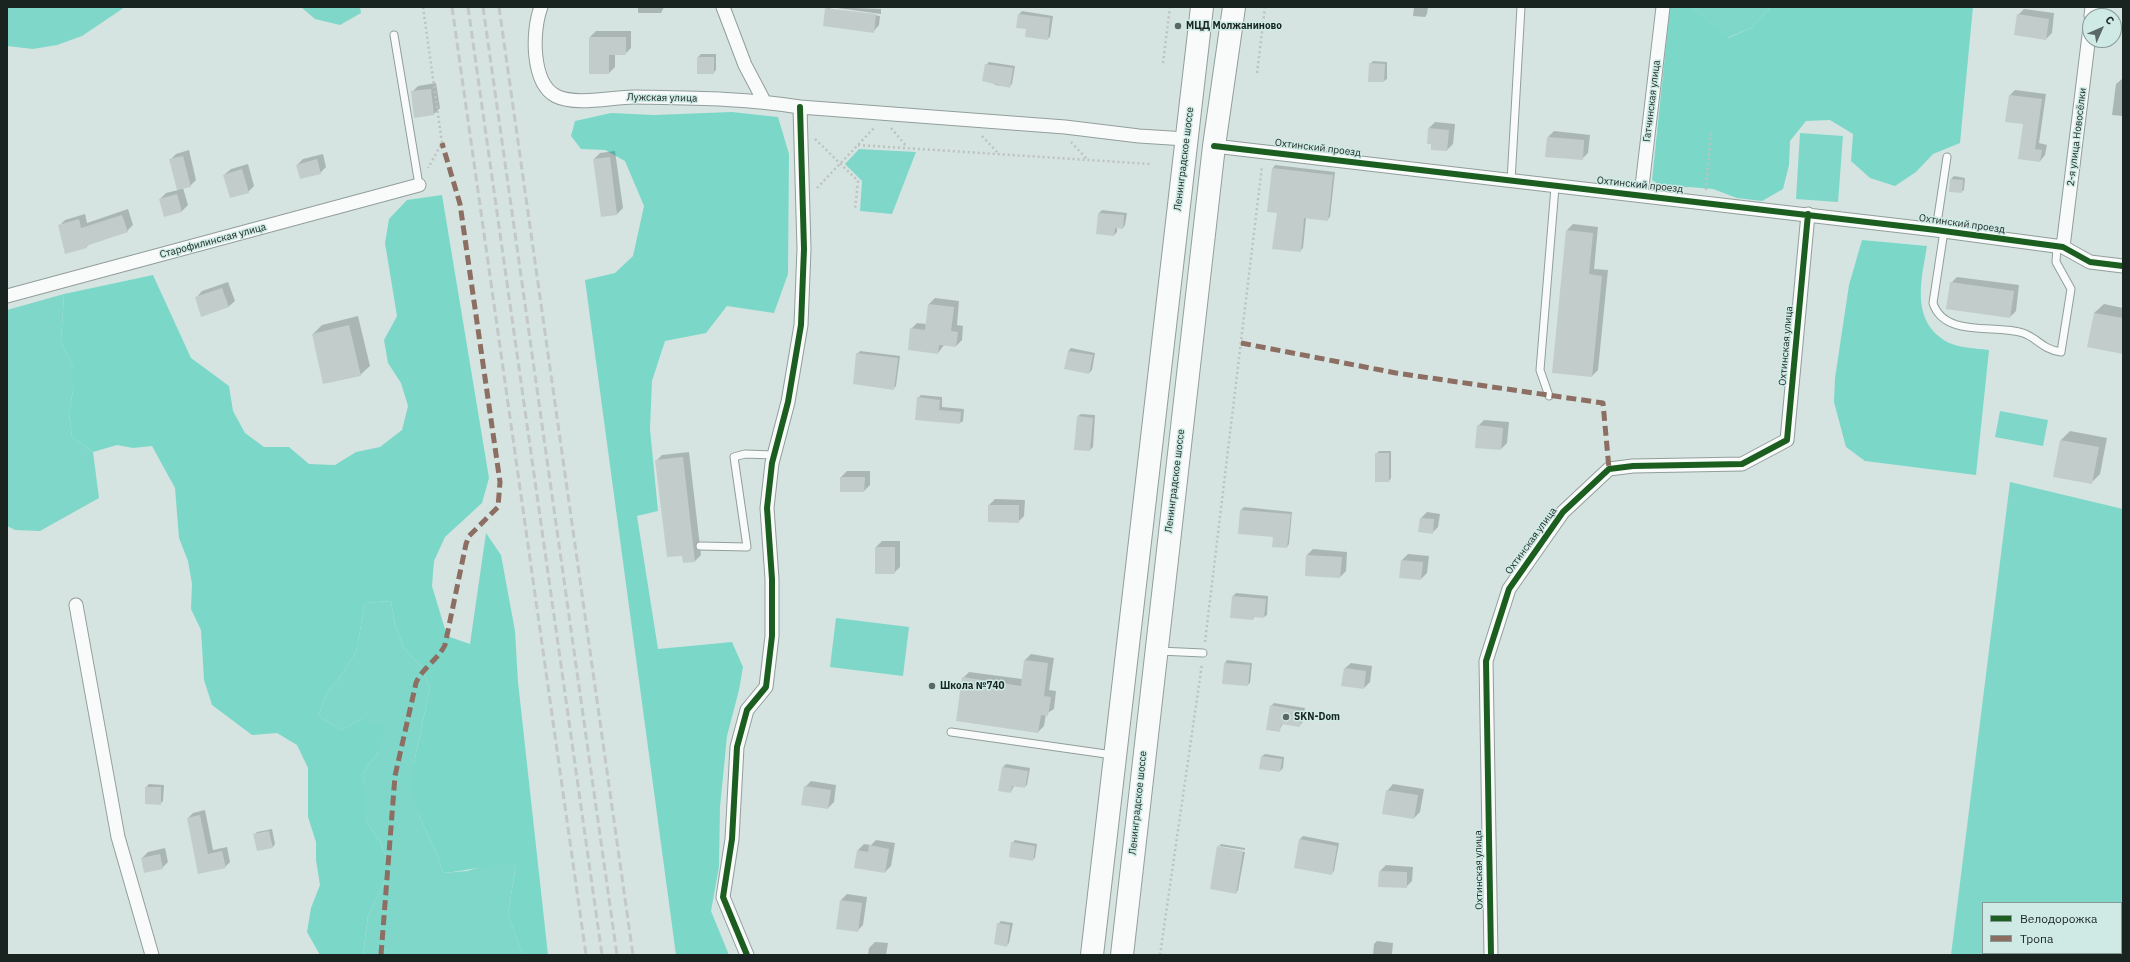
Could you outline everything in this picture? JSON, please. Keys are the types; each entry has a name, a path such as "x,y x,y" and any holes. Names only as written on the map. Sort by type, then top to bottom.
{"highway":[{"name":"Ленинградское шоссе","path":"1092,955 1202,7"},
{"name":"Ленинградское шоссе","path":"1122,955 1155,651 1214,146 1234,7"}],"street":[{"name":"Лужская улица","path":"541,7 536,20 535,45 538,71 546,88 556,96 568,100 633,97 764,101 800,107 1065,127 1139,136 1186,139"},
{"path":"723,7 745,65 764,101"},
{"name":"Гатчинская улица","path":"1641,195 1663,7"},
{"name":"2-я улица Новосёлки","path":"2060,247 2073,175 2088,48"},
{"path":"747,955 723,897 732,839 737,747 747,710 766,687 771,643 772,579 767,508 774,454 788,402 801,325 804,249 800,107"},
{"name":"Охтинский проезд","path":"1214,146 1511,182 1808,214 2060,247"},
{"name":"Старофилинская улица","path":"7,296 418,185"},
{"name":"Охтинская улица","path":"1491,955 1486,662 1509,589 1563,512 1609,469 1633,466 1742,464 1787,440 1808,214"},
{"path":"2060,247 2090,262 2123,266"},
{"path":"76,605 118,837 152,955"}],"lane":[{"path":"1511,182 1521,7"},
{"path":"394,35 418,185"},
{"path":"1947,157 1933,303 1935,311 1942,318 1956,325 2024,333 2048,350 2061,352 2071,289 2056,262 2060,247"},
{"path":"1549,396 1540,370 1555,186"},
{"path":"700,546 747,547 734,458 745,454 774,454"},
{"path":"1155,651 1203,653"},
{"path":"951,732 1114,755"}],"path":[{"path":"418,185 442,143 423,7"},
{"path":"1163,64 1170,7"},
{"path":"1257,73 1265,7"},
{"path":"816,188 876,125"},
{"path":"888,126 908,148"},
{"path":"1705,202 1711,131"},
{"path":"979,133 999,154"},
{"path":"1066,136 1088,159"},
{"path":"814,138 858,181 855,209"},
{"path":"858,145 1150,164"},
{"path":"1160,955 1203,653 1264,152"}],"green space":[{"path":"7,7 125,7 82,36 57,45 33,49 7,46"},
{"path":"301,7 360,7 361,13 340,25 315,19"},
{"path":"1670,7 1693,7 1728,38 1751,28 1771,7 1973,7 1960,143 1933,154 1916,172 1895,186 1870,178 1851,161 1853,134 1830,120 1806,121 1790,141 1789,165 1783,189 1762,201 1737,198 1713,189 1689,187 1664,188 1652,180"},
{"path":"1693,7 1771,7 1751,28 1727,38"},
{"path":"732,112 778,117 789,154 788,274 774,313 727,306 706,333 665,341 652,381 650,429 658,511 637,516 658,649 732,642 743,667 739,690 727,736 720,807 719,867 711,911 729,955 676,955 585,280 615,273 633,256 644,206 625,161 605,150 581,149 571,136 575,121 611,113 654,115"},
{"path":"1800,133 1843,136 1838,202 1796,199"},
{"path":"859,149 916,152 892,214 860,211 862,181 845,164"},
{"path":"442,195 489,478 482,503 445,537 434,561 432,586 447,636 470,644 486,533 501,555 515,631 518,682 548,955 523,955 508,915 516,864 497,865 443,873 438,856 418,813 412,788 414,763 430,688 421,666 404,648 395,625 391,601 365,603 356,652 342,674 327,693 318,716 341,730 362,719 387,728 378,752 363,773 367,823 381,843 390,870 368,916 363,955 320,955 307,932 311,908 320,885 316,860 316,842 308,817 308,768 297,745 277,733 252,735 212,705 204,680 201,630 191,609 192,584 188,561 179,538 175,488 152,446 133,448 117,445 93,452 72,437 69,414 73,390 73,367 61,342 64,294 153,275 191,358 229,386 233,411 245,433 264,447 289,447 309,464 335,465 356,452 380,447 402,430 408,406 401,383 388,363 384,340 397,316 385,243 389,219 407,200"},
{"path":"1862,240 1927,246 1921,283 1922,307 1925,319 1941,338 1951,344 1989,350 1976,475 1865,461 1846,447 1834,402 1835,378 1849,285"},
{"path":"64,294 61,342 73,367 73,390 69,414 72,437 93,452 99,498 40,531 15,530 7,526 7,310"},
{"path":"2000,411 2048,420 2043,446 1995,437"},
{"path":"2010,482 2123,509 2123,955 1951,955"},
{"path":"391,601 395,625 404,648 421,666 430,688 414,763 418,813 438,856 443,873 467,871 491,864 516,864 508,915 523,955 363,955 368,916 390,870 381,843 367,823 364,798 363,773 378,752 362,719 341,730 318,716 327,693 342,674 356,652 365,603"},
{"path":"836,618 909,627 903,676 830,667"}],"building":[{"path":"825,8 876,14 874,33 823,26"},
{"path":"1018,14 1050,18 1048,40 1025,37 1026,29 1016,28"},
{"path":"2017,14 2049,19 2046,40 2014,35"},
{"path":"589,37 626,37 626,55 609,55 609,74 589,74"},
{"path":"697,57 714,57 714,74 697,74"},
{"path":"1369,63 1385,64 1384,82 1368,82"},
{"path":"985,64 1013,68 1010,88 982,81"},
{"path":"431,89 434,115 414,118 411,91"},
{"path":"2009,95 2042,99 2035,149 2042,150 2040,162 2018,159 2023,124 2005,122"},
{"path":"1428,128 1449,130 1447,151 1431,150 1431,144 1427,144"},
{"path":"1547,137 1584,140 1583,160 1545,157"},
{"path":"183,156 191,187 177,190 169,159"},
{"path":"610,157 617,215 601,217 593,159"},
{"path":"317,159 321,174 300,179 296,165"},
{"path":"1272,168 1333,175 1328,221 1304,218 1301,252 1272,249 1277,213 1267,212"},
{"path":"242,169 249,193 230,198 223,175"},
{"path":"1950,179 1963,180 1962,193 1949,192"},
{"path":"177,194 182,212 164,217 159,199"},
{"path":"1098,213 1124,215 1123,229 1115,228 1114,236 1096,234"},
{"path":"122,215 128,232 86,246 87,248 65,254 58,225 79,219 81,228"},
{"path":"1566,230 1593,233 1589,274 1602,276 1592,377 1552,373"},
{"path":"1950,282 2014,291 2010,318 1946,309"},
{"path":"222,288 229,307 201,317 195,297"},
{"path":"928,304 954,307 951,331 958,332 956,347 939,345 938,354 908,350 910,328 925,330"},
{"path":"2094,313 2123,318 2123,354 2087,347"},
{"path":"349,325 361,376 323,384 312,334"},
{"path":"1068,351 1093,355 1089,374 1064,369"},
{"path":"856,353 898,358 894,390 853,384"},
{"path":"917,397 940,400 939,410 961,412 960,424 915,420"},
{"path":"1077,416 1093,418 1090,451 1074,450"},
{"path":"1477,425 1503,428 1501,450 1475,448"},
{"path":"2060,440 2099,447 2092,484 2053,477"},
{"path":"1375,453 1389,453 1389,482 1375,482"},
{"path":"683,457 695,562 683,563 682,556 667,557 655,460"},
{"path":"840,477 865,477 864,492 840,492"},
{"path":"988,505 1019,505 1019,523 988,522"},
{"path":"1240,510 1291,514 1287,548 1272,547 1273,537 1238,534"},
{"path":"1420,518 1434,519 1433,534 1418,532"},
{"path":"875,547 895,547 895,574 875,574"},
{"path":"1306,555 1342,557 1340,578 1305,576"},
{"path":"1401,560 1423,562 1421,580 1399,578"},
{"path":"1232,596 1266,599 1264,618 1253,617 1253,620 1230,618"},
{"path":"1024,660 1048,663 1044,696 1051,697 1048,716 1041,715 1038,733 956,721 962,677 1021,686"},
{"path":"1224,663 1250,665 1248,686 1222,684"},
{"path":"1344,668 1366,671 1364,689 1341,686"},
{"path":"1270,705 1303,711 1300,727 1281,724 1280,732 1266,730"},
{"path":"1261,756 1282,759 1280,772 1259,769"},
{"path":"1002,767 1028,771 1025,788 1012,786 1011,793 998,791"},
{"path":"804,786 831,790 828,809 801,805"},
{"path":"145,787 161,787 161,805 145,804"},
{"path":"1386,790 1418,795 1414,819 1382,814"},
{"path":"200,815 208,854 222,851 226,868 198,874 187,818"},
{"path":"269,831 273,848 257,851 253,834"},
{"path":"1299,839 1337,846 1332,875 1294,868"},
{"path":"1011,842 1035,846 1033,861 1009,857"},
{"path":"869,845 889,849 885,873 854,868 857,850 868,852"},
{"path":"1217,846 1243,851 1236,894 1210,889"},
{"path":"160,854 163,869 144,873 141,858"},
{"path":"1379,871 1407,872 1407,888 1378,887"},
{"path":"840,900 862,903 858,932 836,929"},
{"path":"997,923 1010,925 1007,947 994,944"}],"railway":[{"path":"452,7 586,955"},
{"path":"468,7 602,955"},
{"path":"483,7 617,955"},
{"path":"499,7 633,955"}],"marked path":[{"path":"381,955 395,776 416,683 422,673 438,656 445,645 466,544 469,536 498,507 500,482 460,204 442,143"},
{"path":"1241,343 1396,373 1603,403 1609,469"}],"cycle path":[{"path":"747,955 723,897 732,839 737,747 747,710 766,687 772,636 772,579 767,508 772,463 788,402 801,325 804,249 800,107"},
{"path":"1214,146 1936,230 2063,247 2090,262 2123,266"},
{"path":"1491,955 1486,661 1509,589 1563,512 1609,469 1633,466 1742,464 1787,440 1808,214"}],"place":[{"name":"МЦД Молжаниново","path":"1178,26"},
{"name":"Школа №740","path":"932,686"},
{"name":"SKN-Dom","path":"1286,717"}]}
